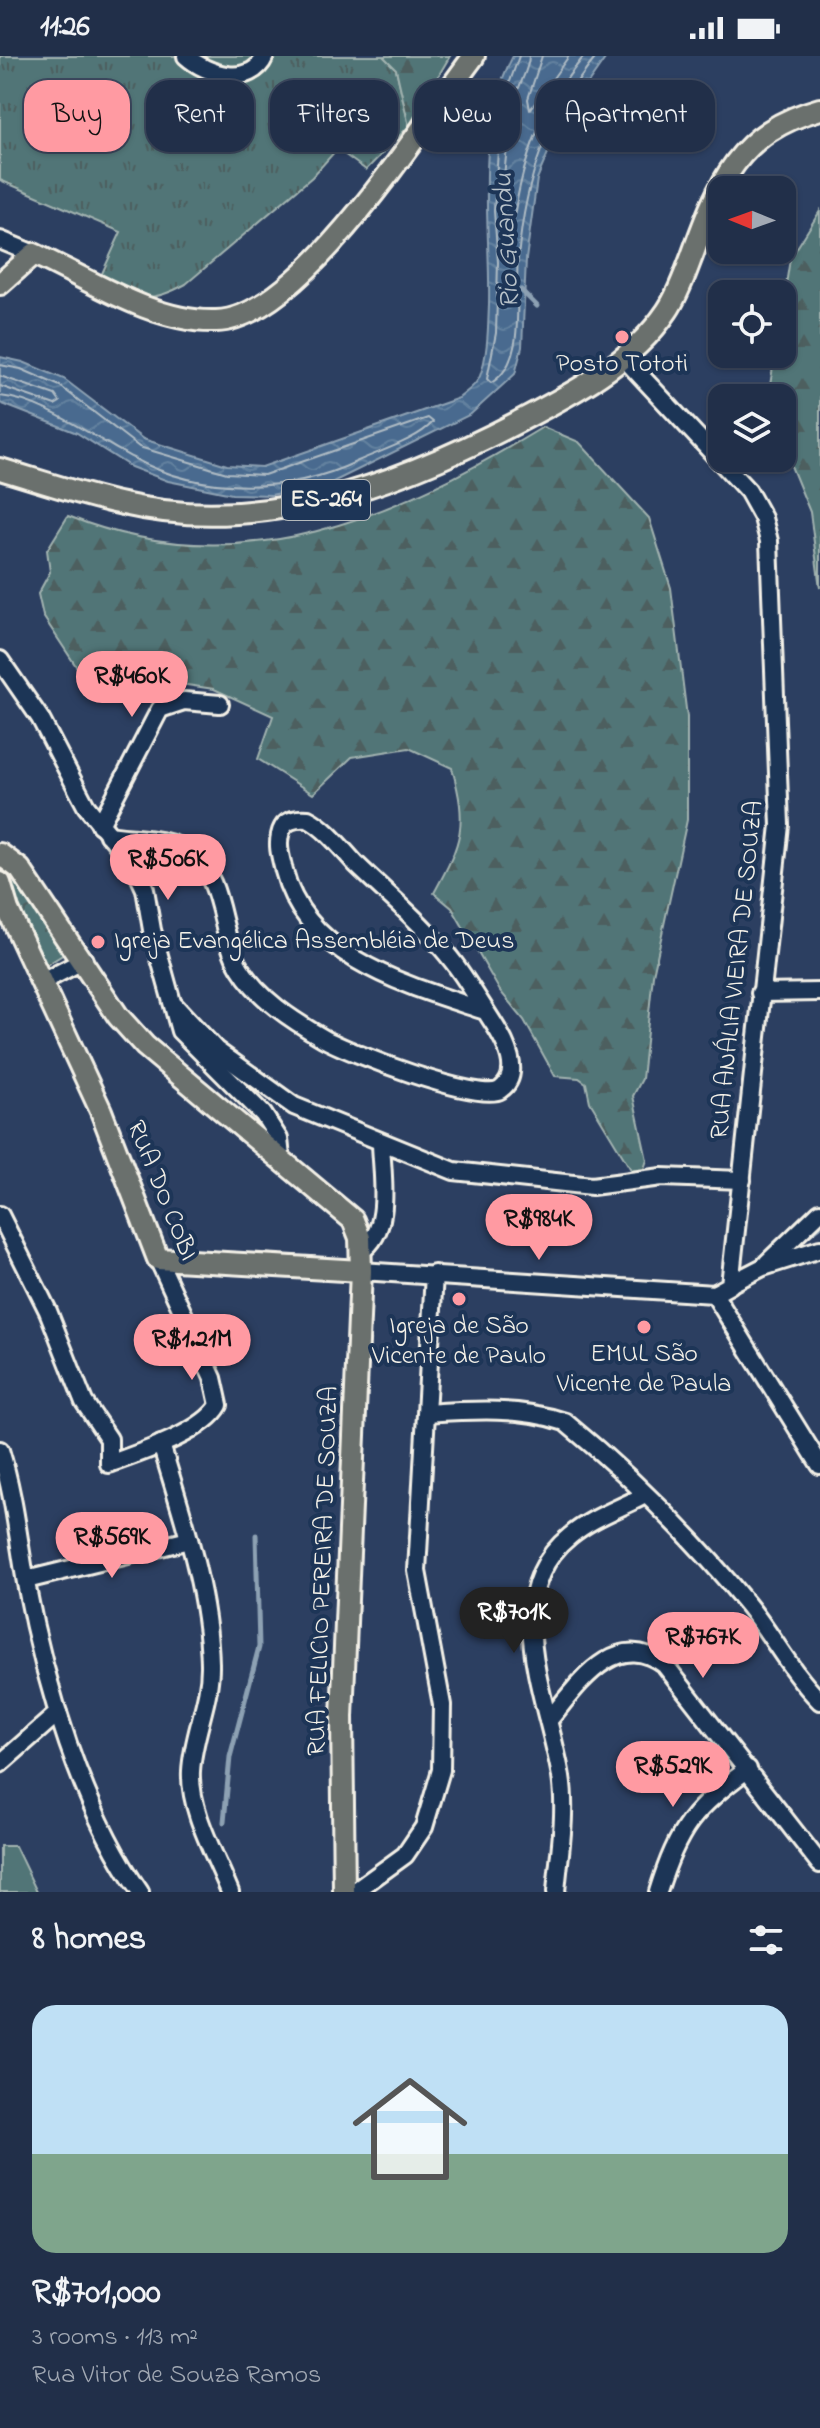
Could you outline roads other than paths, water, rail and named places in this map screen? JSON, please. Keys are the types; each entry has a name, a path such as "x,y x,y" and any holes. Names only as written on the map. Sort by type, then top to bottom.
{"main road":[{"path":"0,284 34,254 145,305 193,320 223,321 245,316 280,293 343,227 401,158 474,56"},
{"name":"ES-264","path":"0,469 124,504 176,512 227,513 332,499 449,458 532,415 624,358 654,329 669,308 719,184 737,158 761,134 795,116 820,109"},
{"name":"RUA FELICIO PEREIRA DE SOUZA","path":"0,854 20,869 84,960 118,1016 145,1046 353,1220 361,1261 342,1717 344,1892"},
{"name":"RUA DO COBI","path":"0,884 101,1111 158,1259"},
{"path":"158,1259 361,1261"}],"street":[{"path":"186,56 194,64 225,75 246,75 261,65 265,56"},
{"path":"0,240 34,254"},
{"name":"RUA ANÁLIA VIEIRA DE SOUZA","path":"624,358 748,491 763,518 769,541 780,825 730,1284"},
{"path":"0,660 40,718 104,830 134,865 145,889 152,930 185,1039 244,1092 273,1126 279,1139 281,1157"},
{"path":"104,830 160,709 184,701 220,704"},
{"path":"104,830 172,844 200,863 212,880 228,941 240,969 278,1009 326,1040 446,1085 491,1094 506,1085 511,1067 501,1036 485,1011 454,963 427,932 314,822 298,818 289,820 280,830 278,847 287,884 319,931 373,970 485,1011"},
{"path":"42,982 84,960"},
{"path":"760,993 820,992"},
{"path":"175,1006 216,1050 273,1092 318,1118 454,1171 553,1184 614,1185 676,1177 742,1180"},
{"name":"RUA FELICIO PEREIRA DE SOUZA","path":"361,1261 374,1242 380,1223 381,1143"},
{"path":"763,1267 820,1212"},
{"name":"RUA DO COBI","path":"0,1215 48,1311 84,1402 109,1439 109,1464 161,1444 213,1413 219,1397 158,1259"},
{"path":"361,1261 434,1274 714,1294 763,1267 820,1249"},
{"path":"354,1892 405,1855 424,1827 441,1770 442,1705 417,1571 434,1274"},
{"path":"714,1294 820,1465"},
{"path":"427,1413 544,1415 565,1422 645,1495 722,1574 750,1607 779,1654 820,1701"},
{"path":"161,1444 189,1540 210,1664 206,1699 194,1748 192,1784 230,1892"},
{"path":"0,1450 14,1501 26,1580 58,1713 112,1845 140,1892"},
{"path":"556,1892 563,1808 561,1778 532,1639 536,1586 569,1536 645,1495"},
{"path":"26,1580 189,1540"},
{"path":"549,1720 601,1664 627,1651 644,1652 665,1665 820,1864"},
{"path":"0,1764 58,1713"},
{"path":"658,1892 679,1835 694,1813 748,1769"}],"water":[{"name":"Rio Guandu","path":"513,56 607,56 590,80 536,80 536,152 548,152 537,179 526,259 522,347 515,374 471,414 331,483 271,495 232,494 168,481 131,467 77,433 0,403 0,357 23,362 64,379 143,439 227,465 262,467 459,398 479,379 486,350 489,304 488,152 520,152 520,80 503,80"}],"waterway":[{"name":"Rio Guandu","path":"521,290 537,306"},
{"path":"802,1240 820,1226"},
{"path":"224,1822 230,1757 259,1647 256,1535"}],"place":[{"name":"Posto Tototi","path":"622,337"},
{"name":"Igreja Evangélica Assembléia de Deus","path":"98,942"},
{"name":"Igreja de São Vicente de Paulo","path":"459,1299"},
{"name":"EMUL São Vicente de Paula","path":"644,1327"}]}
